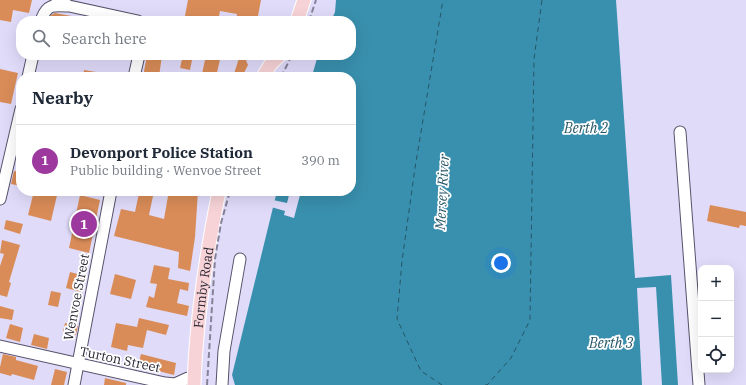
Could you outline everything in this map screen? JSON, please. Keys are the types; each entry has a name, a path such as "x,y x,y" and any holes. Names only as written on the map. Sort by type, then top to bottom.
{"main road":[{"path":"299,16 304,0"},
{"path":"266,72 275,60"},
{"path":"275,72 278,60"},
{"name":"Formby Road","path":"190,383 190,348 200,262 210,196"},
{"name":"Formby Road","path":"190,383 209,241 218,196"}],"street":[{"path":"42,16 44,0"},
{"path":"57,0 71,2 88,11 113,16"},
{"path":"43,16 49,7 71,2"},
{"path":"29,72 32,60"},
{"path":"135,72 137,60"},
{"path":"0,199 16,130"},
{"path":"680,132 699,385"},
{"name":"Wenvoe Street","path":"74,385 111,196"},
{"path":"222,385 224,351 240,259"},
{"name":"Turton Street","path":"0,346 167,384 190,383"}],"water":[{"path":"336,0 616,0 635,278 671,275 678,385 235,385 232,375 276,196 356,196 356,72 313,72 317,60 356,60 356,16 333,16"}],"pier":[{"path":"289,196 300,196 294,218 284,215 285,211 271,207 273,200 287,203"},
{"path":"656,287 662,385 642,385 637,288"}],"building":[{"path":"0,0 32,0 29,13 13,10 11,22 0,20"},
{"path":"188,0 261,0 258,16 237,16 237,14 220,11 219,16 185,16"},
{"path":"55,13 71,16 50,16"},
{"path":"146,60 161,60 160,72 144,72"},
{"path":"182,60 192,60 190,70 180,68"},
{"path":"205,60 220,60 217,72 202,72"},
{"path":"238,60 246,60 248,65 244,72 235,72"},
{"path":"0,69 16,73 16,82 11,104 0,102"},
{"path":"84,70 96,72 84,72"},
{"path":"14,171 16,171 16,185 11,184"},
{"path":"33,196 57,196 51,221 28,215"},
{"path":"80,196 100,200 89,253 69,248"},
{"path":"138,196 153,196 149,215 164,219 168,196 198,196 195,237 190,271 178,268 179,252 114,236 121,209 135,212"},
{"path":"710,205 746,212 746,226 740,225 739,228 707,221"},
{"path":"6,220 23,224 20,234 4,229"},
{"path":"2,240 20,245 9,282 11,283 7,297 0,295 0,266 4,254 0,253"},
{"path":"154,265 170,268 168,279 189,283 188,291 180,289 177,303 189,306 187,316 146,307 149,296 154,298 157,284 150,283"},
{"path":"70,272 85,276 81,292 66,288"},
{"path":"115,274 136,280 131,299 110,294"},
{"path":"51,291 61,293 58,307 48,305"},
{"path":"0,306 14,310 12,320 0,318"},
{"path":"139,318 169,325 166,335 147,330 143,348 128,345 127,351 111,347 116,323 137,327"},
{"path":"65,323 78,326 76,335 63,331"},
{"path":"10,324 23,328 20,342 6,338"},
{"path":"34,334 49,338 47,349 31,345"},
{"path":"3,354 16,357 16,360 38,366 34,380 12,374 11,376 0,373"},
{"path":"141,354 176,363 174,375 138,366"},
{"path":"55,369 67,372 64,385 51,385"},
{"path":"105,378 126,383 126,385 104,385"}],"ferry route":[{"path":"442,385 421,371 397,319 402,261 415,168 443,0"},
{"path":"485,385 487,385 511,358 530,320 534,59 542,0"}],"railway":[{"path":"311,16 316,0"},
{"path":"284,72 290,60"},
{"path":"207,385 215,259 221,223 229,196"}],"place":[{"name":"Devonport Police Station","path":"84,224"}],"water label":[{"name":"Berth 2","path":"586,128"},
{"name":"Mersey River","path":"442,192"},
{"name":"Berth 3","path":"611,343"}]}
